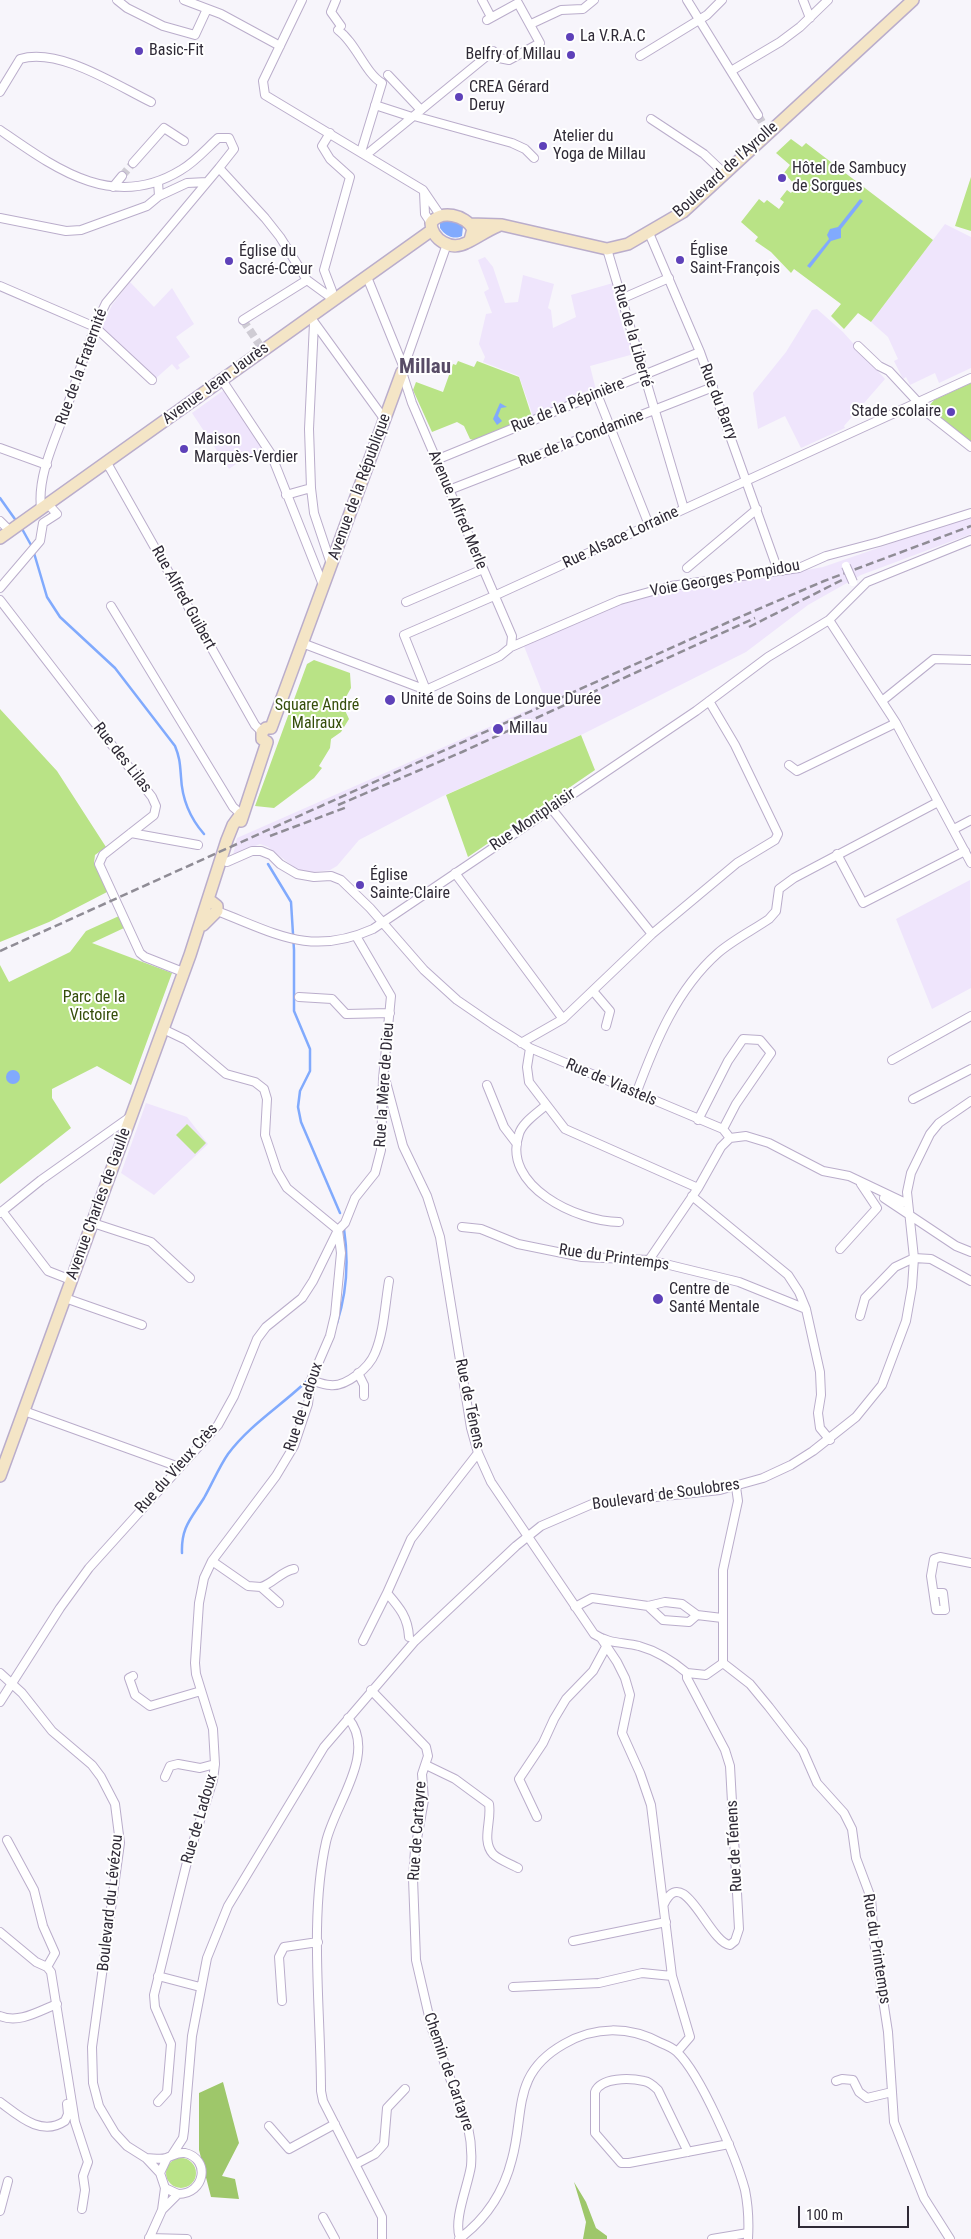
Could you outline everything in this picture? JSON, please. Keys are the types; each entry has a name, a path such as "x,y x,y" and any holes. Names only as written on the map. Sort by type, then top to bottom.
{"main road":[{"name":"Boulevard de l'Ayrolle","path":"607,250 628,244 683,212 724,173 766,128 912,0"},
{"path":"502,225 461,245 447,244 440,241 431,227 440,215 452,216 470,224 502,225 607,250"},
{"path":"470,224 473,234 470,240"},
{"name":"Avenue Jean Jaurès","path":"0,538 107,463 262,349 312,320 332,298 368,277 431,227"},
{"name":"Avenue de la République","path":"234,845 240,826 241,814 266,734 302,643 403,370"},
{"name":"Avenue de la République","path":"210,909 227,840 233,825 241,814"},
{"name":"Avenue Charles de Gaulle","path":"0,1476 183,972 198,933 210,909 234,845"}],"street":[{"path":"117,0 127,8 162,26 195,34 207,9"},
{"path":"184,0 207,9 280,46"},
{"path":"302,0 263,81 264,95 423,190 440,215"},
{"path":"336,0 331,12 339,28 356,49 375,79 382,83 363,153"},
{"path":"363,153 421,110 493,51 499,58 509,60 540,43 518,1 489,18 482,0"},
{"path":"531,24 561,10 583,9 594,0"},
{"path":"687,0 758,115"},
{"path":"640,56 699,20 722,0"},
{"path":"803,0 810,18"},
{"path":"731,71 780,42 810,18 828,0"},
{"path":"0,92 20,59 30,56 72,63 150,102"},
{"path":"388,76 421,110"},
{"path":"375,105 512,143 525,149 534,158"},
{"path":"651,119 704,154 724,173"},
{"path":"133,164 164,128 184,141"},
{"path":"0,130 64,172 81,180 113,187 130,187 158,182 159,196"},
{"path":"330,134 322,146 330,159 350,177 324,270 332,291 332,298"},
{"name":"Rue de la Fraternité","path":"0,588 40,541 43,523 57,514 45,506 41,490 47,465 95,327 106,303 234,149 229,138 218,138 191,163 158,182"},
{"path":"218,168 280,237 306,280 332,298"},
{"path":"113,187 122,176"},
{"path":"0,218 66,232 81,230 147,206 159,196 187,184 207,182"},
{"path":"423,190 425,214 431,227"},
{"name":"Rue du Barry","path":"649,233 700,352 748,480 776,565 782,572"},
{"name":"Avenue de la République","path":"403,370 447,244"},
{"name":"Rue de la Liberté","path":"607,250 684,509"},
{"name":"Avenue Alfred Merle","path":"368,277 403,370 412,403 512,636 511,648"},
{"path":"621,298 669,278"},
{"path":"243,320 306,280"},
{"path":"0,286 95,327 152,380"},
{"path":"312,320 385,420"},
{"path":"312,320 309,429 311,488 314,513 331,564"},
{"path":"858,346 879,366 889,371 917,402 971,447"},
{"name":"Rue de la Pépinière","path":"436,460 700,352"},
{"name":"Rue Alsace Lorraine","path":"426,690 404,635 494,596 971,378"},
{"path":"222,380 271,454 323,585"},
{"name":"Rue de la Condamine","path":"449,490 713,387"},
{"path":"394,393 402,393 412,403"},
{"path":"597,394 649,525"},
{"path":"0,448 47,465"},
{"name":"Rue Alfred Guibert","path":"107,463 255,725 266,734"},
{"path":"286,495 311,488"},
{"path":"687,568 757,509"},
{"name":"Voie Georges Pompidou","path":"426,690 500,656 511,648 620,600 671,586 782,572 840,552 971,513"},
{"path":"0,521 10,531"},
{"name":"Rue Montplaisir","path":"210,909 301,942 330,942 356,936 382,922 709,701 768,656 829,620 855,586 971,540"},
{"path":"840,552 855,586"},
{"path":"406,602 483,568"},
{"name":"Rue des Lilas","path":"0,600 152,797 156,806 154,815 102,855 99,864 140,953 183,972"},
{"path":"111,606 233,807 241,814"},
{"path":"829,620 896,723 971,863"},
{"path":"302,643 426,690"},
{"path":"882,701 934,659 971,660"},
{"path":"521,1043 563,1019 652,934 737,863 775,840 778,834 735,745 709,701"},
{"path":"790,765 797,771 896,723"},
{"path":"636,1094 655,1043 688,986 720,951 769,918 776,911 779,889 837,854 938,802"},
{"path":"551,808 652,934"},
{"path":"954,829 971,820"},
{"path":"131,833 198,845"},
{"name":"Rue de Viastels","path":"227,862 252,851 261,851 271,855 280,864 297,874 314,877 331,876 341,880 382,922 424,970 457,1000 521,1043 636,1094 723,1129"},
{"path":"837,854 863,903 965,851"},
{"path":"455,873 563,1019"},
{"name":"Rue la Mère de Dieu","path":"338,1230 345,1223 355,1198 375,1173 381,1150 383,1079 390,1013 391,996 356,936"},
{"path":"593,991 610,1011 606,1026"},
{"path":"299,997 332,999 346,1014 390,1013"},
{"path":"892,1060 971,1016"},
{"path":"163,1030 186,1040 226,1074 255,1082 264,1089 267,1099 265,1135 277,1171 287,1188 338,1230"},
{"path":"698,1120 728,1061 743,1039 760,1040 770,1053 736,1104 723,1129 730,1138"},
{"path":"530,1048 527,1067 529,1082 545,1106 565,1129 698,1188"},
{"path":"913,1099 971,1069"},
{"name":"Rue de Ténens","path":"383,1079 386,1082 403,1146 427,1196 440,1237 460,1371 478,1453 491,1482 594,1634 600,1638 625,1678 630,1695 622,1733 640,1773 651,1805 672,1976 690,2037 677,2052"},
{"path":"487,1085 504,1128 517,1144"},
{"name":"Boulevard de Soulobres","path":"371,1690 415,1642 527,1536 558,1518 592,1504 736,1487 791,1465 830,1440 856,1417 882,1384 906,1321 912,1287 914,1258 908,1204 908,1184 911,1173 930,1134 948,1114 971,1101"},
{"path":"545,1106 524,1126 519,1133 517,1144 520,1164 538,1193 552,1203 596,1219 605,1222 619,1222"},
{"path":"71,1280 48,1271 1,1212 41,1180 130,1118"},
{"path":"649,1260 698,1188 721,1147 730,1138 746,1136 769,1143 823,1170 849,1176 956,1246 971,1252"},
{"path":"840,1249 876,1208 860,1182"},
{"path":"870,1188 908,1204"},
{"path":"692,1196 788,1275 799,1292 806,1309 820,1372 821,1395 818,1413 820,1428 830,1440"},
{"path":"93,1223 151,1242 190,1278"},
{"name":"Rue du Printemps","path":"462,1227 481,1228 518,1244 582,1257 649,1260 739,1282 806,1309"},
{"name":"Rue de Ladoux","path":"158,2102 166,2092 171,2054 168,2032 156,2007 154,1995 188,1858 213,1780 216,1764 213,1729 195,1669 199,1603 204,1578 212,1561 276,1476 294,1446 308,1404 311,1380 330,1336 335,1315 341,1253 338,1230"},
{"name":"Rue du Vieux Crès","path":"0,1702 60,1608 89,1568 218,1425 234,1396 257,1339 266,1327 302,1298 313,1281 338,1230"},
{"path":"860,1316 865,1298 895,1267 914,1258 931,1259 971,1281"},
{"path":"311,1380 331,1386 342,1384 358,1373 375,1354 389,1281"},
{"path":"65,1298 142,1325"},
{"path":"358,1373 364,1384 364,1396"},
{"path":"24,1411 179,1467"},
{"path":"363,1641 411,1539 478,1453"},
{"path":"600,1638 612,1643 640,1646 666,1658 688,1673 706,1675 723,1663 723,1570 738,1501 736,1487"},
{"path":"934,1593 931,1576 934,1558 940,1557 971,1563"},
{"path":"212,1561 248,1586 261,1587 271,1584 283,1572 294,1569"},
{"path":"261,1587 279,1603"},
{"path":"387,1593 403,1612 409,1636"},
{"path":"575,1606 592,1598 648,1606 665,1602 682,1604 697,1615 722,1618"},
{"path":"648,1606 662,1620 689,1622 697,1615"},
{"path":"537,1817 519,1779 543,1743 554,1718 566,1699 593,1671 606,1647"},
{"name":"Rue du Printemps","path":"723,1663 750,1684 769,1707 803,1751 817,1783 844,1812 852,1829 856,1858 871,1898 874,1941 888,2032 894,2122 924,2198 950,2239"},
{"name":"Boulevard du Lévézou","path":"0,1673 12,1681 52,1731 92,1765 105,1783 114,1804 120,1843 92,2047 91,2070 95,2094 104,2117 127,2146 146,2158 160,2173"},
{"name":"Rue de Ténens","path":"661,1887 683,1893 692,1900 718,1940 730,1945 735,1941 739,1930 730,1766 726,1750 687,1678 688,1673"},
{"path":"132,1676 129,1678 134,1695 150,1706 201,1691"},
{"path":"165,2188 178,2194 184,2194 195,2189 201,2179 201,2167 190,2155 183,2138 192,2036 200,1986 207,1958 228,1906 310,1767 371,1690"},
{"name":"Rue de Cartayre","path":"371,1690 426,1748 426,1765 422,1774 424,1800 415,1850 414,1878 416,1960 422,1994"},
{"path":"348,1718 356,1728 356,1756 352,1778 326,1842 317,1906 321,2091 323,2101 382,2217 382,2239"},
{"path":"165,1776 170,1766 178,1764 200,1768 216,1764"},
{"path":"426,1765 455,1779 490,1804 492,1815 486,1840 494,1855 518,1868"},
{"path":"7,1840 34,1890 43,1926 54,1953 47,1966"},
{"path":"664,1904 668,1896 674,1892"},
{"path":"572,1941 666,1922"},
{"path":"0,1932 36,1962 47,1966 51,1975 57,2004 66,2078 68,2114 65,2121 60,2124 35,2126 0,2102"},
{"path":"282,2000 279,1957 281,1952 284,1948 318,1942"},
{"path":"513,1987 599,1983 642,1973 672,1976"},
{"path":"158,1976 200,1986"},
{"name":"Chemin de Cartayre","path":"422,1994 437,2046 468,2127 472,2144 468,2182 457,2223 459,2239"},
{"path":"0,2016 8,2019 18,2019 57,2004"},
{"path":"459,2239 478,2223 492,2206 503,2186 513,2156 523,2091 530,2076 550,2053 579,2036 596,2031 616,2030 647,2036 677,2052 696,2077 729,2144 745,2191 748,2236 712,2239"},
{"path":"66,2078 75,2122 88,2162 84,2176 85,2190 82,2209"},
{"path":"836,2082 842,2079 853,2080 860,2092 867,2098 892,2092"},
{"path":"688,2152 658,2090 651,2083 644,2080 616,2080 602,2082 597,2086 595,2092 595,2133 621,2163 688,2152 729,2144"},
{"path":"356,2164 375,2154 384,2144 387,2108 405,2089"},
{"path":"269,2126 289,2149 335,2124"},
{"path":"183,2138 160,2173 165,2188 162,2210 149,2239 187,2239"},
{"path":"146,2158 169,2157 180,2153 190,2155"},
{"path":"0,2211 8,2182"},
{"path":"162,2210 178,2194"},
{"path":"323,2217 335,2239"}],"shaded area":[{"path":"945,224 971,237 971,368 939,383 935,373 910,385 906,377 903,379 894,361 898,359 888,337 871,322"},
{"path":"485,257 493,267 505,303 518,302 523,275 554,284 548,308 551,310 553,328 576,317 571,295 613,283 616,293 613,294 626,338 629,337 634,354 590,366 596,390 533,416 519,376 483,362 485,357 479,344 486,314 492,313 484,292 489,289 478,260"},
{"path":"130,282 154,307 172,288 194,324 176,337 190,357 178,365 180,368 177,370 172,364 154,380 101,329 112,305"},
{"path":"817,309 843,332 885,379 844,426 845,428 801,448 785,416 758,429 753,393 786,352 812,310"},
{"path":"224,390 267,451 248,460 246,457 229,469 192,413"},
{"path":"971,516 971,534 861,575 808,605 746,652 581,735 443,796 359,840 337,866 330,870 307,873 299,871 268,847 260,844 233,855 237,838 546,702 522,641 666,584 784,574 823,567"},
{"path":"970,880 971,988 932,1009 896,919"},
{"path":"146,1103 187,1117 208,1144 154,1195 121,1173"}],"green space":[{"path":"791,139 802,147 806,143 933,240 871,322 858,313 844,329 831,316 841,304 794,269 791,273 771,252 755,241 758,237 741,222 759,199 764,203 767,200 779,209 784,202 780,199 787,190 791,193 796,186 784,173 790,165 776,153"},
{"path":"971,177 971,231 955,226"},
{"path":"458,361 474,367 477,361 519,377 532,417 473,440 470,439 464,426 457,422 432,432 413,390 416,382 443,392 453,364 456,365"},
{"name":"Stade scolaire","path":"971,383 971,442 933,413 930,405 934,400"},
{"name":"Square André Malraux","path":"314,660 350,673 351,688 342,704 349,719 341,732 331,739 330,748 319,766 322,768 314,778 274,808 255,806 307,664"},
{"path":"0,709 57,771 106,847 95,855 94,863 109,891 49,922 0,942"},
{"path":"581,735 595,770 468,857 446,795"},
{"name":"Parc de la Victoire","path":"119,916 124,928 92,943 172,973 131,1085 97,1066 52,1089 52,1098 71,1128 0,1184 0,965 9,982 70,952 86,931"},
{"path":"187,1124 206,1143 195,1154 176,1135"},
{"path":"223,2082 239,2143 222,2176 235,2179 239,2199 211,2197 199,2150 199,2093"},
{"path":"181,2158 192,2162 196,2173 192,2184 181,2188 170,2184 166,2173 170,2162"},
{"path":"574,2182 586,2202 596,2228 607,2236 607,2239 583,2239 586,2222"}],"water":[{"path":"860,199 863,201 841,229 841,238 831,241 810,268 807,266 829,239 827,235 830,229 838,227"},
{"path":"448,219 459,223 463,227 462,236 453,237 442,231 440,222"},
{"path":"500,403 507,407 501,408 498,416 502,421 497,425 493,419"},
{"path":"10,1070 16,1070 20,1077 16,1084 10,1084 6,1080 6,1074"}],"waterway":[{"path":"0,498 17,522"},
{"path":"21,527 31,545"},
{"path":"34,553 47,597 60,617 115,668 175,746 180,762 185,800 191,814 204,834"},
{"path":"268,864 291,902 294,950 294,1011 310,1049 310,1071 300,1091 298,1107 301,1122 340,1213"},
{"path":"337,1323 346,1277 344,1229"},
{"path":"182,1553 185,1530 228,1454 246,1433 310,1378"}],"tunnel":[{"path":"758,115 763,124"},
{"path":"122,176 133,163"},
{"path":"243,320 261,347"}],"railway":[{"path":"0,951 733,620 824,581 971,526"},
{"path":"749,627 842,580"},
{"path":"338,805 462,752 755,618"},
{"path":"270,836 347,807"}],"place":[{"name":"La V.R.A.C","path":"570,37"},
{"name":"Basic-Fit","path":"139,51"},
{"name":"Belfry of Millau","path":"571,55"},
{"name":"CREA Gérard Deruy","path":"459,97"},
{"name":"Atelier du Yoga de Millau","path":"543,146"},
{"name":"Hôtel de Sambucy de Sorgues","path":"782,178"},
{"name":"Église Saint-François","path":"680,260"},
{"name":"Église du Sacré-Cœur","path":"229,261"},
{"name":"Stade scolaire","path":"951,412"},
{"name":"Maison Marquès-Verdier","path":"184,449"},
{"name":"Unité de Soins de Longue Durée","path":"390,700"},
{"name":"Millau","path":"498,729"},
{"name":"Église Sainte-Claire","path":"360,885"},
{"name":"Centre de Santé Mentale","path":"658,1299"}],"district":[{"name":"Millau","path":"425,368"}]}
